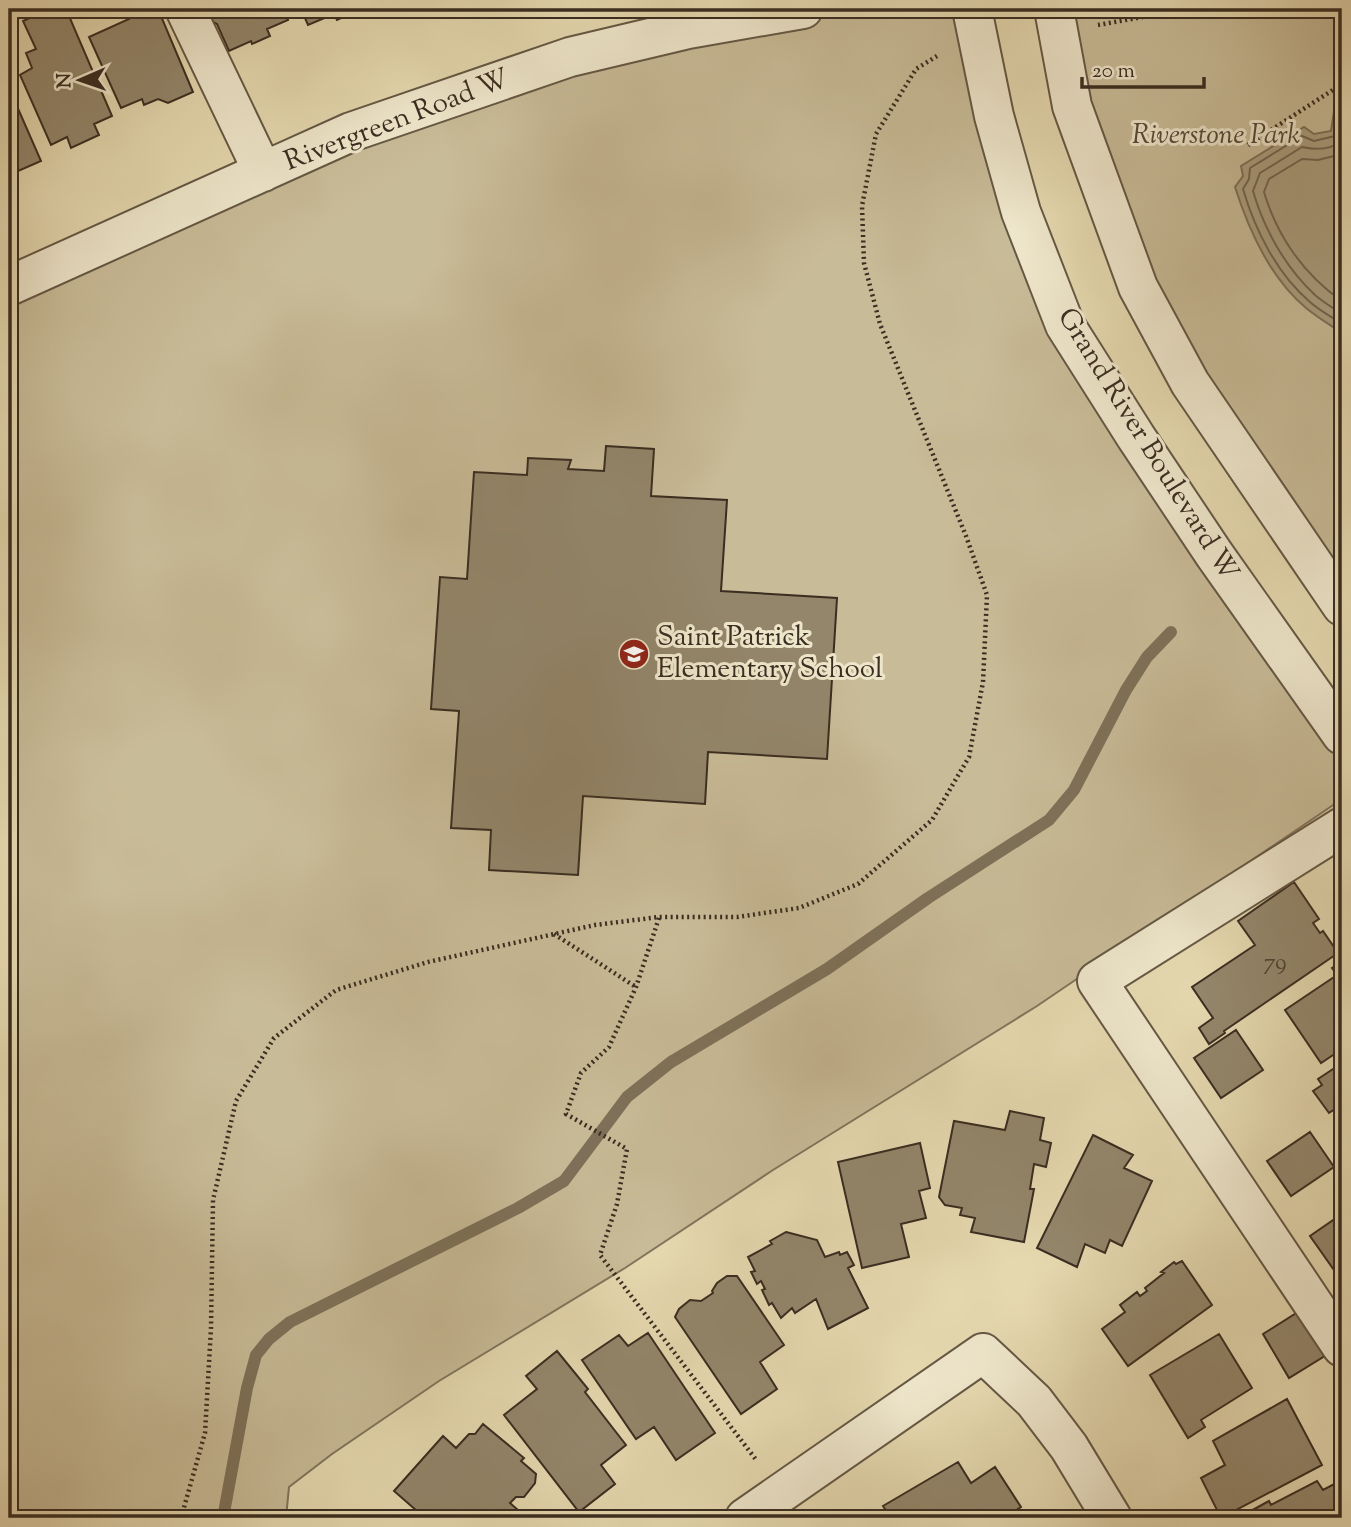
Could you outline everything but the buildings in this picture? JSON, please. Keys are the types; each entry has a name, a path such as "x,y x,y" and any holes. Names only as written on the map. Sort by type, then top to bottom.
{"street":[{"path":"185,9 264,172"},
{"name":"Rivergreen Road W","path":"9,286 351,132 687,19 803,9"},
{"name":"Grand River Boulevard W","path":"972,9 994,116 1021,212 1065,325 1214,554 1342,735"},
{"path":"1054,9 1072,106 1138,287 1191,383 1332,591"},
{"path":"1342,828 1097,981 1342,1347"},
{"path":"745,1518 982,1353 1034,1401 1076,1457 1112,1518"}],"path":[{"path":"1095,26 1187,9"},
{"path":"181,1518 205,1433 211,1328 213,1200 236,1101 274,1038 337,990 428,962 594,925 659,917 737,917 799,908 858,884 932,820 969,757 983,682 987,595 966,536 880,324 864,263 862,206 876,134 916,69 937,56"},
{"path":"1248,145 1342,84"},
{"path":"659,917 636,987 609,1047 580,1073 566,1114 627,1149 617,1204 600,1255 780,1492"},
{"path":"554,934 636,987"}],"green space":[{"path":"802,9 972,9 1065,325 1342,735 1342,799 1037,1006 773,1170 625,1268 439,1381 332,1454 289,1487 286,1518 9,1518 9,286 351,132"},
{"name":"Riverstone Park","path":"1054,9 1342,9 1342,606 1190,383"}],"water":[{"path":"1342,105 1342,333 1306,308 1271,268 1254,237 1235,187 1243,176 1241,166 1304,127 1314,134 1331,131 1334,111"}],"waterway":[{"path":"223,1518 247,1388 256,1355 269,1339 290,1322 518,1208 564,1181 627,1097 671,1062 827,969 928,898 1049,820 1074,790 1126,690 1147,657 1171,632"}],"place":[{"name":"Saint Patrick Elementary School","path":"634,654"}]}
